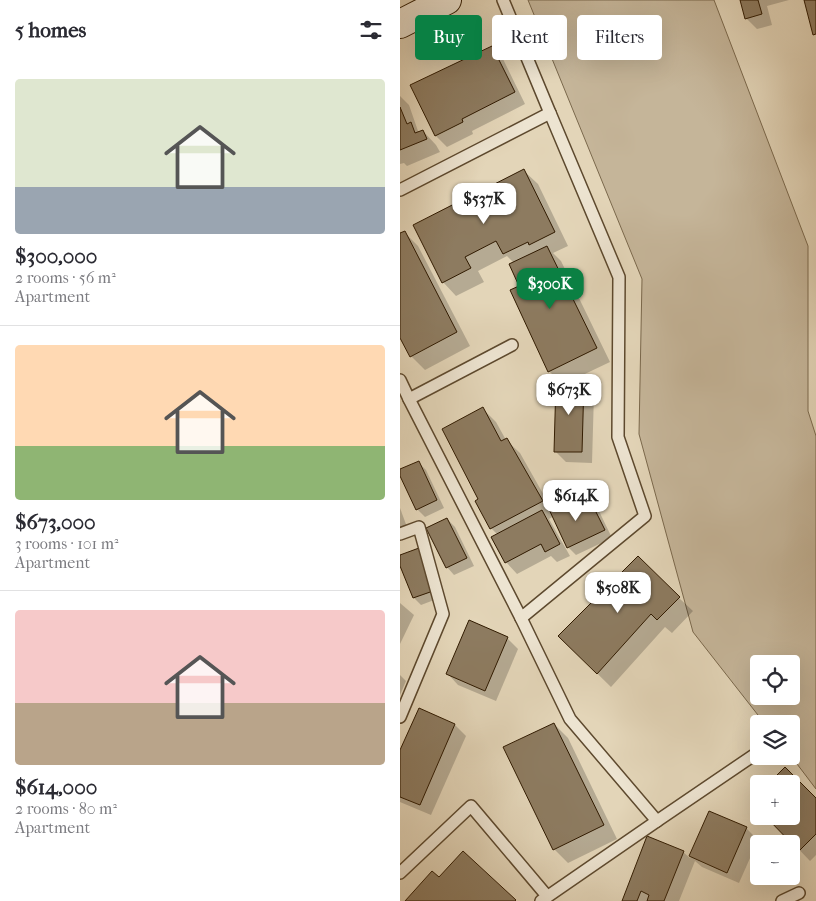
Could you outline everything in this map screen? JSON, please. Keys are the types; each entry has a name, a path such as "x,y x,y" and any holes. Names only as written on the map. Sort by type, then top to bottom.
{"main road":[{"path":"400,24 447,0"}],"lane":[{"path":"503,0 619,277 618,437 645,516 521,618"},
{"path":"400,190 550,113"},
{"path":"410,399 512,345"},
{"path":"400,380 570,719 657,821"},
{"path":"400,534 419,528 443,614 400,717"},
{"path":"400,873 471,806 544,898 750,758"},
{"path":"782,901 799,893"}],"shaded area":[{"path":"528,0 714,0 808,246 808,411 816,436 816,789 798,765 800,765 800,715 758,715 750,705 800,705 800,655 750,655 750,705 693,632 639,434 642,279 553,60 567,60 567,15 534,15"}],"building":[{"path":"740,0 758,0 762,14 745,19"},
{"path":"804,0 816,0 816,34 813,35"},
{"path":"492,46 492,60 499,60 515,92 462,119 463,122 435,136 410,85 463,60 482,60 482,51"},
{"path":"400,107 407,124 411,122 415,133 423,130 427,139 400,150"},
{"path":"524,169 555,232 529,245 528,242 503,254 496,241 465,257 471,268 442,283 413,225 462,200 467,209 479,203 475,194"},
{"path":"405,231 457,332 410,357 400,338 400,233"},
{"path":"547,246 597,348 548,372 510,290 519,286 509,264"},
{"path":"556,381 584,381 582,452 554,452"},
{"path":"483,407 501,441 507,438 543,501 490,529 475,501 478,499 442,429"},
{"path":"419,461 437,500 416,510 400,476 400,469"},
{"path":"561,499 567,511 590,500 605,530 567,548 547,505"},
{"path":"542,510 560,544 545,552 541,544 505,563 491,537"},
{"path":"447,518 467,558 446,568 426,528"},
{"path":"419,548 436,590 413,598 400,566 400,555"},
{"path":"638,556 680,597 657,620 651,614 597,674 558,636"},
{"path":"469,620 508,637 485,691 446,674"},
{"path":"419,708 455,724 420,805 400,797 400,750"},
{"path":"554,723 604,825 553,850 503,747"},
{"path":"785,767 793,775 777,775"},
{"path":"800,782 816,798 816,834 800,850 800,835 783,835 774,825 800,825"},
{"path":"709,811 747,827 727,873 689,856"},
{"path":"647,836 684,851 664,901 647,901 649,895 641,891 637,901 622,901"},
{"path":"463,851 516,900 405,901 432,871 439,877"}]}
